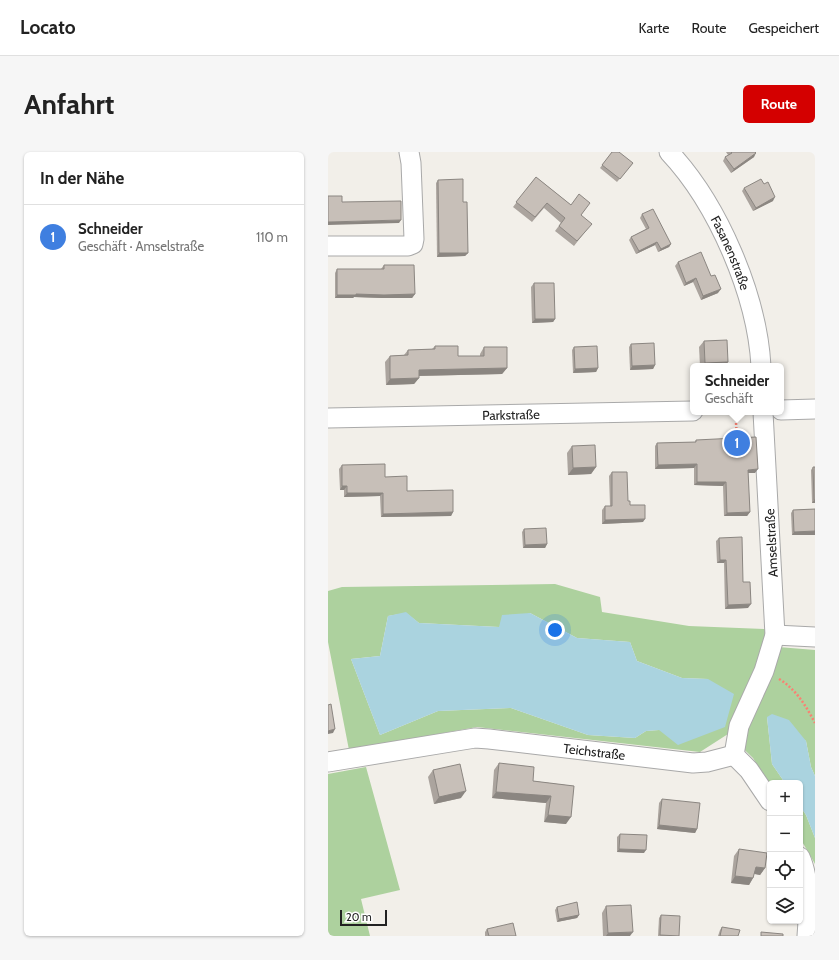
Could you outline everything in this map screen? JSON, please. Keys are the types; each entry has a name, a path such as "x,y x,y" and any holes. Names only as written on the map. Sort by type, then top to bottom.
{"street":[{"path":"328,246 408,246 413,244 411,164 409,152"},
{"name":"Fasanenstraße","path":"670,152 706,203 730,247 739,270 753,318 758,338 761,363"},
{"path":"784,410 815,409"},
{"name":"Parkstraße","path":"328,418 690,411"},
{"name":"Amselstraße","path":"763,415 775,634"},
{"path":"767,797 749,770 734,755 739,726 764,671 775,634 815,638"},
{"name":"Teichstraße","path":"328,762 475,738 693,763 708,762 734,755"},
{"path":"803,868 806,880 808,924 807,936"}],"path":[{"path":"736,423 737,438"},
{"path":"764,671 782,681 796,692 815,723"}],"green space":[{"path":"555,584 600,597 602,612 689,626 765,629 766,646 815,650 815,776 811,767 806,741 767,717 772,764 783,780 767,781 753,758 728,734 700,752 477,727 349,750 328,642 328,591 342,587","holes":["406,613 419,623 499,627 530,613 577,638 630,642 637,661 682,678 708,679 659,730 646,731 635,738 588,735 511,708 438,711 380,735 351,659 380,656 388,616"]},
{"path":"366,767 400,890 361,899 370,936 328,936 328,774"},
{"path":"803,810 815,838 815,864 803,843"}],"water":[{"path":"406,612 419,623 499,627 502,615 530,613 577,638 630,642 637,661 682,678 708,679 734,694 725,727 678,745 659,730 646,731 635,738 588,735 511,708 438,711 380,735 351,659 380,656 388,616"},
{"path":"772,714 789,720 806,741 811,767 815,776 815,838 803,810 803,780 783,780 772,764 767,717"}],"building":[{"path":"612,152 619,152 633,163 620,179 602,165"},
{"path":"731,152 756,153 734,169 725,157 732,153"},
{"path":"536,177 571,205 579,194 590,203 581,215 592,224 577,241 559,226 565,218 547,203 535,217 516,202"},
{"path":"463,179 463,202 467,202 468,253 439,253 438,180"},
{"path":"761,179 764,184 768,182 775,197 756,208 744,188"},
{"path":"328,196 342,196 342,202 401,201 401,220 328,222"},
{"path":"653,209 671,244 661,249 657,242 639,251 631,237 649,228 642,214"},
{"path":"701,252 711,276 715,275 721,289 703,296 696,278 686,283 678,262"},
{"path":"384,265 414,265 415,294 337,295 337,269 384,269"},
{"path":"534,283 554,283 555,319 535,319"},
{"path":"727,340 728,362 705,363 704,341"},
{"path":"654,343 655,365 632,366 631,344"},
{"path":"435,346 458,346 458,356 484,356 484,347 507,347 507,368 419,370 419,378 390,379 390,356 408,355 408,350 435,349"},
{"path":"597,346 598,368 575,369 574,347"},
{"path":"756,437 758,469 748,470 750,512 727,513 726,482 697,482 697,464 658,465 657,443 696,442 696,440"},
{"path":"595,445 596,467 573,468 572,446"},
{"path":"385,464 385,477 407,476 407,491 453,490 453,512 383,514 383,493 347,493 347,486 342,486 342,465"},
{"path":"813,467 815,467 815,500 814,500"},
{"path":"612,472 627,472 628,501 630,501 630,505 645,505 645,519 605,520 605,506 612,506"},
{"path":"815,509 815,531 794,532 793,510"},
{"path":"546,528 547,544 525,545 524,529"},
{"path":"742,537 743,582 750,582 751,604 728,605 726,560 720,560 719,538"},
{"path":"331,704 335,729 328,731 328,705"},
{"path":"499,763 534,767 533,781 574,786 571,817 548,815 551,796 496,792"},
{"path":"460,764 466,791 439,797 433,770"},
{"path":"662,799 700,803 697,829 659,825"},
{"path":"620,834 647,835 646,850 619,849"},
{"path":"739,849 767,853 765,868 756,867 753,878 735,876"},
{"path":"577,902 579,915 559,919 557,907"},
{"path":"631,905 633,932 608,933 606,906"},
{"path":"661,915 680,916 679,936 660,935"},
{"path":"513,923 516,936 489,936 487,929"},
{"path":"722,927 740,930 738,936 720,936"},
{"path":"761,932 783,934 783,936 761,936"}],"place":[{"name":"Schneider","path":"737,443"}]}
